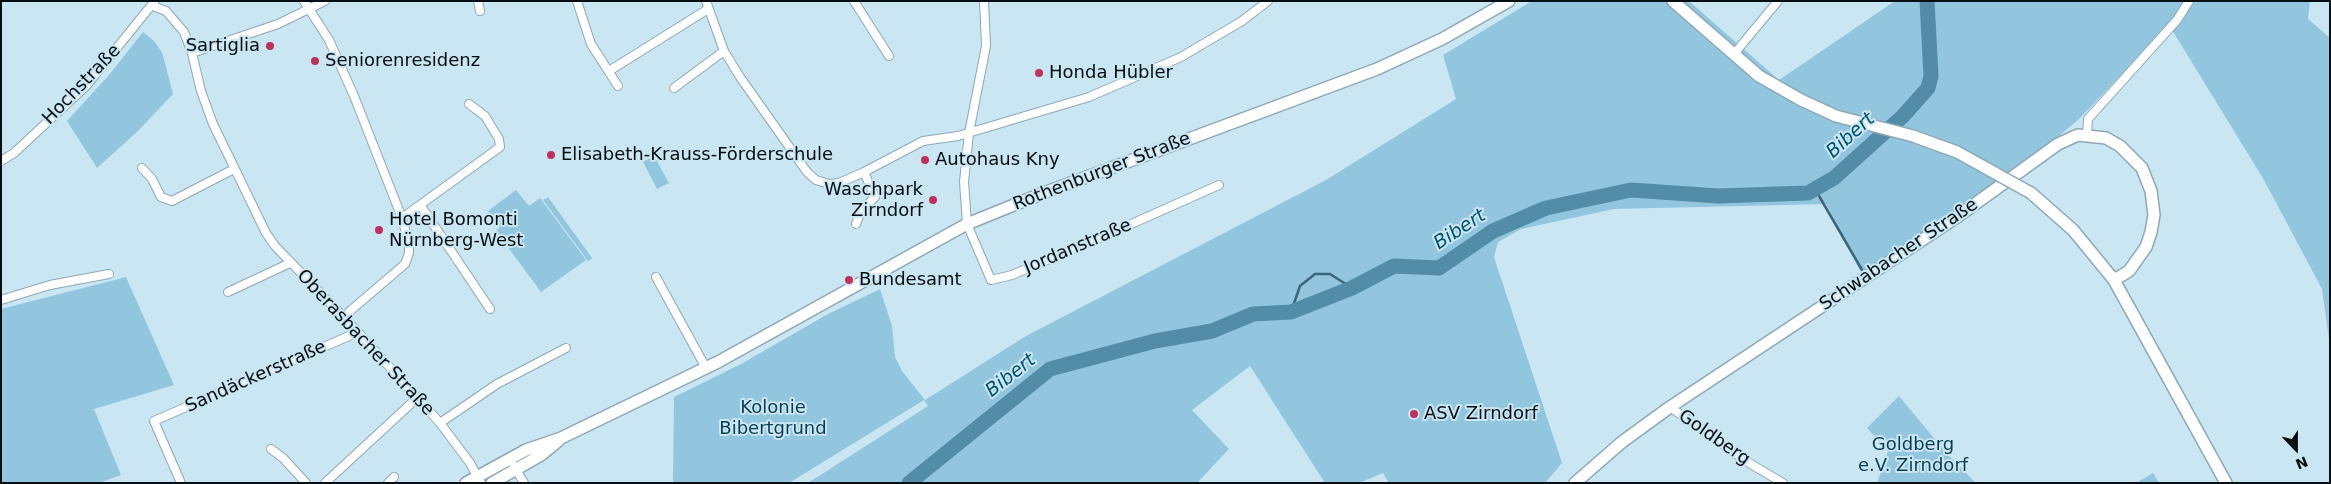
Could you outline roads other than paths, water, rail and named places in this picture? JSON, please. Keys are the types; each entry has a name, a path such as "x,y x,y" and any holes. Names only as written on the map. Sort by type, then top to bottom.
{"street":[{"path":"304,1 329,40 366,126 402,218 409,244 405,264 343,317"},
{"path":"192,53 258,32 310,10 325,1"},
{"path":"478,1 480,11"},
{"path":"576,1 591,44 618,86"},
{"path":"854,1 889,56"},
{"path":"967,224 964,182 969,133 986,46 984,1"},
{"name":"Rothenburger Straße","path":"466,483 479,479 510,458 529,448 561,438 706,368 967,224 1041,194 1377,69 1442,39 1509,1"},
{"path":"1673,1 1759,76 1800,100 1836,116 1913,136 1957,152 2031,193 2073,230 2114,280 2226,483"},
{"path":"1734,54 1778,1"},
{"path":"2114,280 2133,267 2146,247 2151,232 2153,202 2142,168 2128,152 2106,138 2087,135 2088,119 2177,20 2189,1"},
{"path":"609,71 707,5 724,51 740,77 809,175 829,184 839,183 864,172 923,140 969,133 1097,94 1181,57 1242,21 1262,3"},
{"name":"Oberasbacher Straße","path":"154,4 166,11 184,32 192,53 204,100 234,169 266,233 290,263 358,332 440,423 479,479"},
{"name":"Hochstraße","path":"1,162 14,153 86,86 146,11 154,4"},
{"path":"674,88 724,51"},
{"path":"402,218 500,147 499,139 485,116 469,104"},
{"name":"Schwabacher Straße","path":"1575,483 1622,442 1670,407 1978,202 2058,144 2070,138 2087,135"},
{"path":"142,168 161,197 172,200 234,169"},
{"path":"856,224 861,211 875,197 864,172"},
{"name":"Jordanstraße","path":"967,224 991,280 1012,275 1219,185"},
{"path":"421,206 490,309"},
{"name":"Oberasbacher Straße","path":"228,292 290,263"},
{"path":"1,300 50,285 109,274"},
{"path":"656,277 706,368"},
{"name":"Sandäckerstraße","path":"181,483 154,421 358,332"},
{"name":"Oberasbacher Straße","path":"440,423 497,384 566,348"},
{"path":"325,483 417,398"},
{"name":"Goldberg","path":"1670,407 1750,463 1784,483"},
{"name":"Rothenburger Straße","path":"492,483 541,455 561,438"},
{"path":"270,449 283,458 306,483"},
{"path":"510,458 524,483"},
{"path":"388,483 394,477"}],"waterway":[{"name":"Bibert","path":"909,483 1050,369 1155,341 1212,331 1253,314 1291,312 1352,288 1394,266 1439,268 1493,231 1546,208 1631,190 1718,196 1808,193 1834,178 1903,116 1928,88 1931,76 1927,1"},
{"path":"1815,189 1862,270"},
{"path":"1291,312 1300,286 1315,274 1330,274 1352,288"}],"place":[{"name":"Sartiglia","path":"270,46"},
{"name":"Seniorenresidenz","path":"315,61"},
{"name":"Honda Hübler","path":"1039,73"},
{"name":"Elisabeth-Krauss-Förderschule","path":"551,155"},
{"name":"Autohaus Kny","path":"925,160"},
{"name":"Waschpark Zirndorf","path":"933,200"},
{"name":"Hotel Bomonti Nürnberg-West","path":"379,230"},
{"name":"Bundesamt","path":"849,280"},
{"name":"ASV Zirndorf","path":"1414,414"}],"park label":[{"name":"Kolonie Bibertgrund","path":"773,418"},
{"name":"Goldberg e.V. Zirndorf","path":"1913,455"}]}
